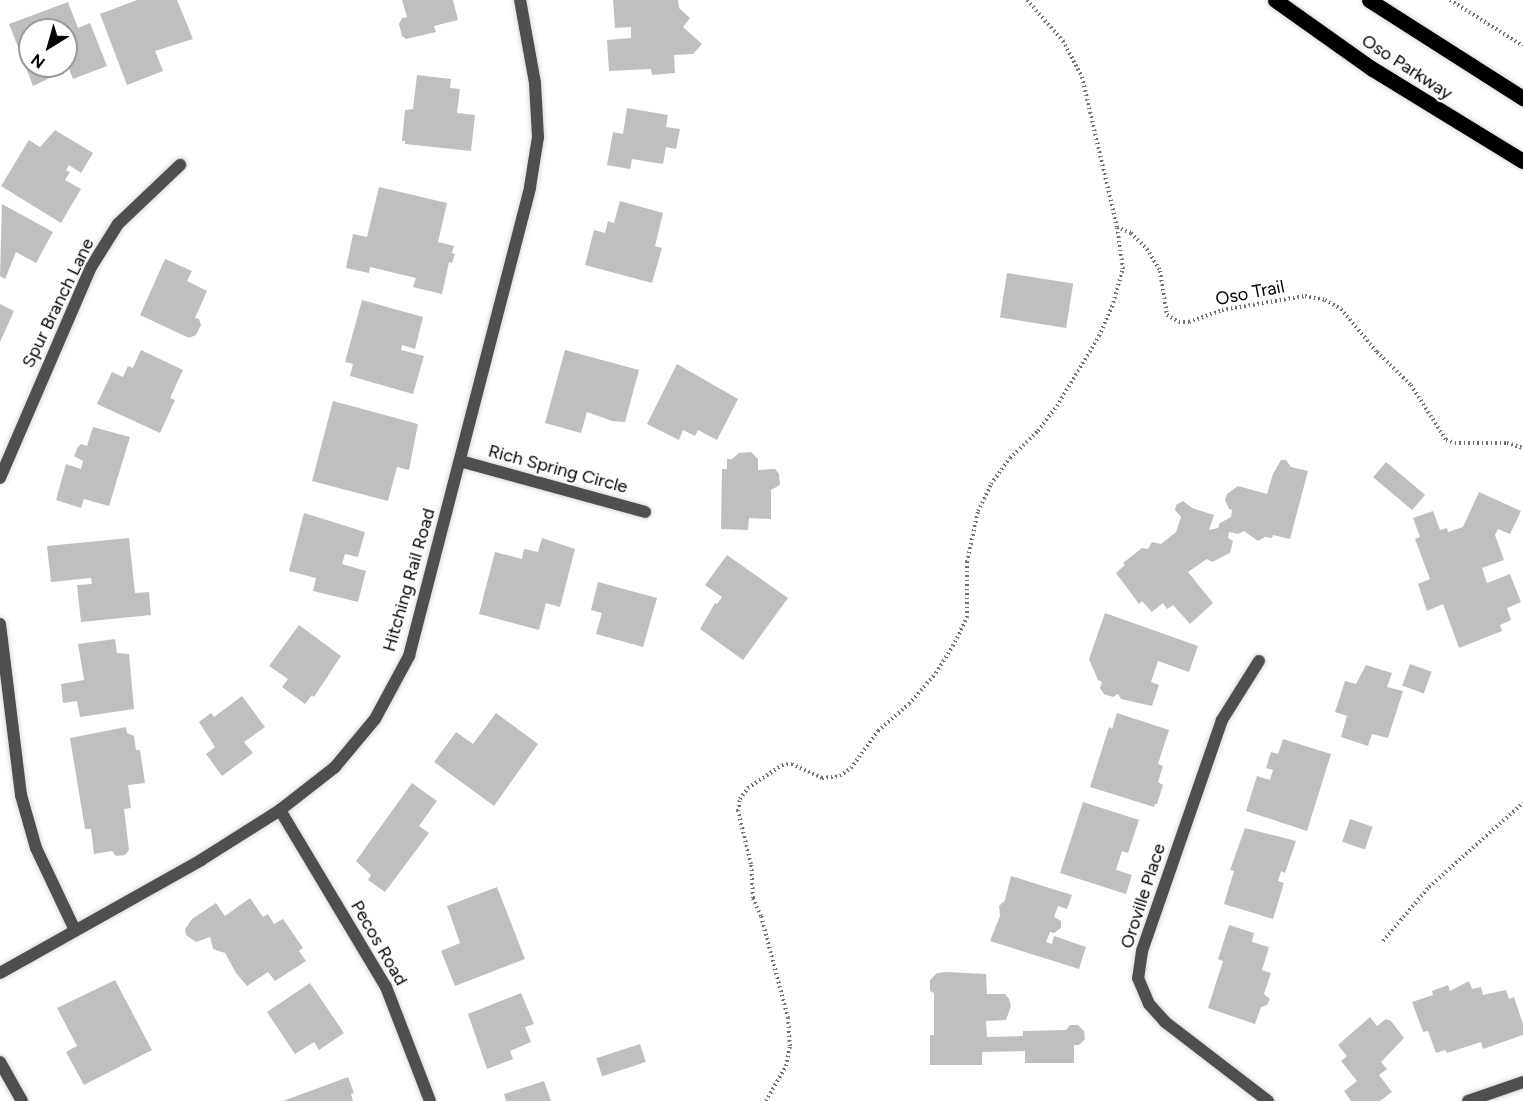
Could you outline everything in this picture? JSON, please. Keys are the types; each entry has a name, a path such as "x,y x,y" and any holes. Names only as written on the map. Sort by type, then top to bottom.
{"main road":[{"name":"Oso Parkway","path":"1275,0 1371,68 1523,161"},
{"name":"Oso Parkway","path":"1369,0 1523,98"}],"street":[{"name":"Hitching Rail Road","path":"0,973 201,860 280,810 335,767 362,735 375,719 409,656 530,188 538,137 535,83 520,0"},
{"name":"Spur Branch Lane","path":"0,478 8,454 91,267 118,224 180,165"},
{"name":"Rich Spring Circle","path":"460,461 645,512"},
{"path":"0,624 21,795 36,848 75,930"},
{"name":"Oroville Place","path":"1259,661 1222,720 1142,951 1138,978 1149,1004 1166,1022 1268,1101"},
{"name":"Pecos Road","path":"280,810 386,987 430,1101"},
{"path":"0,1062 22,1101"},
{"path":"1468,1101 1523,1082"}],"path":[{"path":"766,1101 786,1066 790,1046 788,1018 761,916 753,898 751,864 738,811 740,799 747,788 782,765 792,764 822,778 840,776 850,768 878,731 909,704 936,673 967,617 967,562 978,511 991,484 1010,458 1038,431 1057,406 1099,336 1112,307 1123,269 1117,227 1082,77 1063,41 1027,0"},
{"path":"1450,0 1523,46"},
{"name":"Oso Trail","path":"1117,227 1131,233 1147,249 1160,271 1167,315 1179,322 1189,322 1222,310 1305,296 1325,300 1341,309 1377,352 1412,385 1446,440 1507,443 1523,448"},
{"path":"1383,941 1429,887 1523,803"}],"building":[{"path":"137,0 177,0 193,39 155,51 163,71 127,85 100,14"},
{"path":"402,0 453,0 458,20 434,26 436,32 406,39 402,36 399,24 402,18 407,17"},
{"path":"613,0 678,0 679,8 690,18 683,27 702,44 693,54 674,55 675,73 652,75 651,69 609,71 607,40 631,38 631,27 615,28"},
{"path":"68,2 74,18 25,18"},
{"path":"18,21 18,47 9,24"},
{"path":"90,23 107,66 78,77 78,28"},
{"path":"417,75 451,79 450,88 460,89 457,113 475,115 471,151 405,144 405,141 402,141 405,110 413,109"},
{"path":"30,78 50,78 33,86"},
{"path":"627,108 668,115 666,127 680,129 676,149 666,147 663,164 632,159 630,169 607,165 613,132 623,134"},
{"path":"55,130 93,153 81,173 69,165 66,170 70,172 65,180 81,189 61,223 1,186 29,140 40,147"},
{"path":"379,187 447,203 438,242 454,246 452,253 455,254 452,263 449,262 442,294 413,287 416,278 370,267 369,273 346,268 353,234 367,237"},
{"path":"620,201 663,213 655,246 662,248 652,283 585,265 594,230 605,233 608,221 614,223"},
{"path":"2,204 53,232 36,263 16,252 5,279 0,276"},
{"path":"165,259 192,271 187,281 207,291 195,318 199,319 201,325 196,335 189,338 140,315"},
{"path":"1007,273 1073,283 1066,328 1000,317"},
{"path":"362,300 423,317 415,349 402,345 401,350 424,356 413,394 350,376 353,364 345,362"},
{"path":"0,304 14,311 0,342"},
{"path":"141,350 183,370 170,398 175,400 160,433 97,404 112,372 123,377 128,366 133,368"},
{"path":"565,350 639,370 625,422 612,421 587,412 581,433 545,423"},
{"path":"677,364 738,399 717,440 698,430 695,436 683,430 679,440 647,424"},
{"path":"333,401 418,424 409,470 397,467 388,501 312,481"},
{"path":"93,427 130,437 109,506 84,499 81,508 56,500 66,464 81,469 83,461 74,456 81,444 87,446"},
{"path":"751,452 758,459 758,470 775,469 779,474 780,485 771,490 771,519 749,518 748,530 721,529 722,469 727,469 727,459 732,459 739,453"},
{"path":"1281,460 1286,460 1291,467 1308,471 1290,539 1273,535 1272,538 1265,537 1258,541 1244,531 1238,534 1229,532 1228,538 1233,541 1230,553 1212,562 1207,559 1188,572 1213,603 1190,624 1173,605 1167,609 1163,603 1152,612 1142,601 1139,604 1116,573 1125,565 1123,563 1142,548 1148,549 1152,542 1161,544 1176,532 1181,517 1175,510 1176,505 1183,501 1192,508 1214,515 1209,530 1218,528 1220,523 1231,517 1232,510 1229,509 1225,500 1227,494 1238,486 1267,494 1273,474"},
{"path":"1386,462 1425,495 1412,510 1373,477"},
{"path":"1479,492 1521,511 1510,534 1498,529 1495,535 1504,560 1482,568 1487,583 1510,574 1521,602 1507,608 1511,620 1500,625 1502,631 1459,648 1443,604 1427,611 1418,584 1430,579 1415,539 1420,537 1413,518 1433,511 1440,530 1447,528 1448,532 1463,527"},
{"path":"304,513 365,532 358,557 345,554 342,564 366,571 358,602 313,591 316,578 289,571"},
{"path":"129,538 135,593 149,592 151,615 81,622 77,585 92,584 91,578 51,582 47,546"},
{"path":"542,538 575,549 560,607 546,603 539,630 479,614 495,552 522,559 524,549 538,552"},
{"path":"727,555 788,598 743,660 700,629 715,603 717,604 722,597 705,585"},
{"path":"598,582 657,598 643,647 596,634 602,613 591,610"},
{"path":"1105,613 1198,646 1189,672 1158,661 1151,682 1159,685 1152,706 1121,699 1118,694 1113,697 1104,694 1100,688 1102,682 1098,680 1089,659"},
{"path":"299,625 341,656 314,697 312,695 305,704 282,687 288,679 269,666"},
{"path":"115,639 117,653 129,654 134,709 80,717 77,701 63,703 61,684 84,680 78,644"},
{"path":"1410,664 1432,672 1424,693 1402,686"},
{"path":"1366,665 1392,673 1387,687 1403,691 1388,738 1372,734 1368,746 1341,737 1347,716 1335,712 1345,681 1356,684"},
{"path":"242,696 265,727 244,742 253,753 222,776 206,754 215,747 199,722 211,713 214,717"},
{"path":"496,713 538,744 494,806 434,762 456,732 473,744"},
{"path":"1117,713 1169,730 1158,764 1163,766 1158,782 1163,785 1154,807 1090,787 1109,727 1112,729"},
{"path":"126,727 127,733 134,736 136,750 140,750 145,783 128,785 131,808 124,809 129,850 125,855 116,856 112,851 94,854 91,829 85,829 70,738"},
{"path":"1283,739 1331,754 1307,831 1246,811 1257,776 1270,780 1273,770 1266,768 1271,752 1278,754"},
{"path":"412,783 437,801 419,826 429,833 385,892 368,880 371,875 356,861"},
{"path":"1083,802 1139,820 1128,853 1122,851 1116,870 1132,875 1126,894 1060,873"},
{"path":"1350,819 1373,827 1365,850 1342,842"},
{"path":"1245,828 1296,841 1285,873 1281,871 1278,881 1284,883 1273,919 1224,904 1234,871 1230,870"},
{"path":"1011,876 1072,895 1067,909 1058,906 1054,917 1061,921 1061,928 1054,933 1050,932 1046,942 1052,944 1054,936 1086,947 1079,969 990,941 1000,916 999,906 1005,900"},
{"path":"497,887 525,959 455,986 441,951 460,943 447,906"},
{"path":"250,898 263,917 268,914 274,924 283,919 303,948 299,951 306,961 275,981 268,972 247,986 236,973 225,953 213,949 210,937 196,942 186,935 185,929 192,919 216,903 225,916"},
{"path":"1229,925 1254,933 1252,942 1269,947 1262,970 1271,973 1264,994 1270,999 1267,1005 1261,1007 1255,1024 1208,1008 1223,961 1218,959"},
{"path":"937,973 986,974 987,994 1005,994 1009,999 1011,1006 1006,1020 986,1021 987,1037 1023,1036 1023,1031 1066,1030 1070,1025 1078,1025 1084,1031 1085,1039 1079,1045 1074,1045 1074,1063 1025,1063 1025,1051 982,1052 982,1065 930,1065 930,1035 934,1035 934,993 930,991 930,980"},
{"path":"115,980 152,1050 84,1085 66,1052 77,1046 57,1008"},
{"path":"1469,981 1472,989 1481,987 1483,995 1506,990 1509,999 1514,997 1523,1024 1523,1035 1483,1049 1481,1042 1447,1053 1445,1050 1436,1053 1428,1031 1423,1032 1412,1002 1433,995 1432,991 1448,985 1450,991"},
{"path":"310,983 344,1033 319,1050 314,1042 295,1054 267,1012"},
{"path":"521,993 534,1024 525,1027 531,1042 510,1051 513,1059 487,1069 468,1014"},
{"path":"1370,1017 1377,1026 1386,1019 1391,1021 1404,1038 1381,1062 1387,1069 1379,1075 1392,1092 1380,1101 1351,1101 1344,1091 1357,1081 1341,1061 1347,1056 1338,1045"},
{"path":"640,1044 646,1062 602,1076 596,1058"},
{"path":"348,1077 354,1093 351,1094 353,1101 283,1101"},
{"path":"544,1081 551,1101 506,1101 504,1094"}]}
